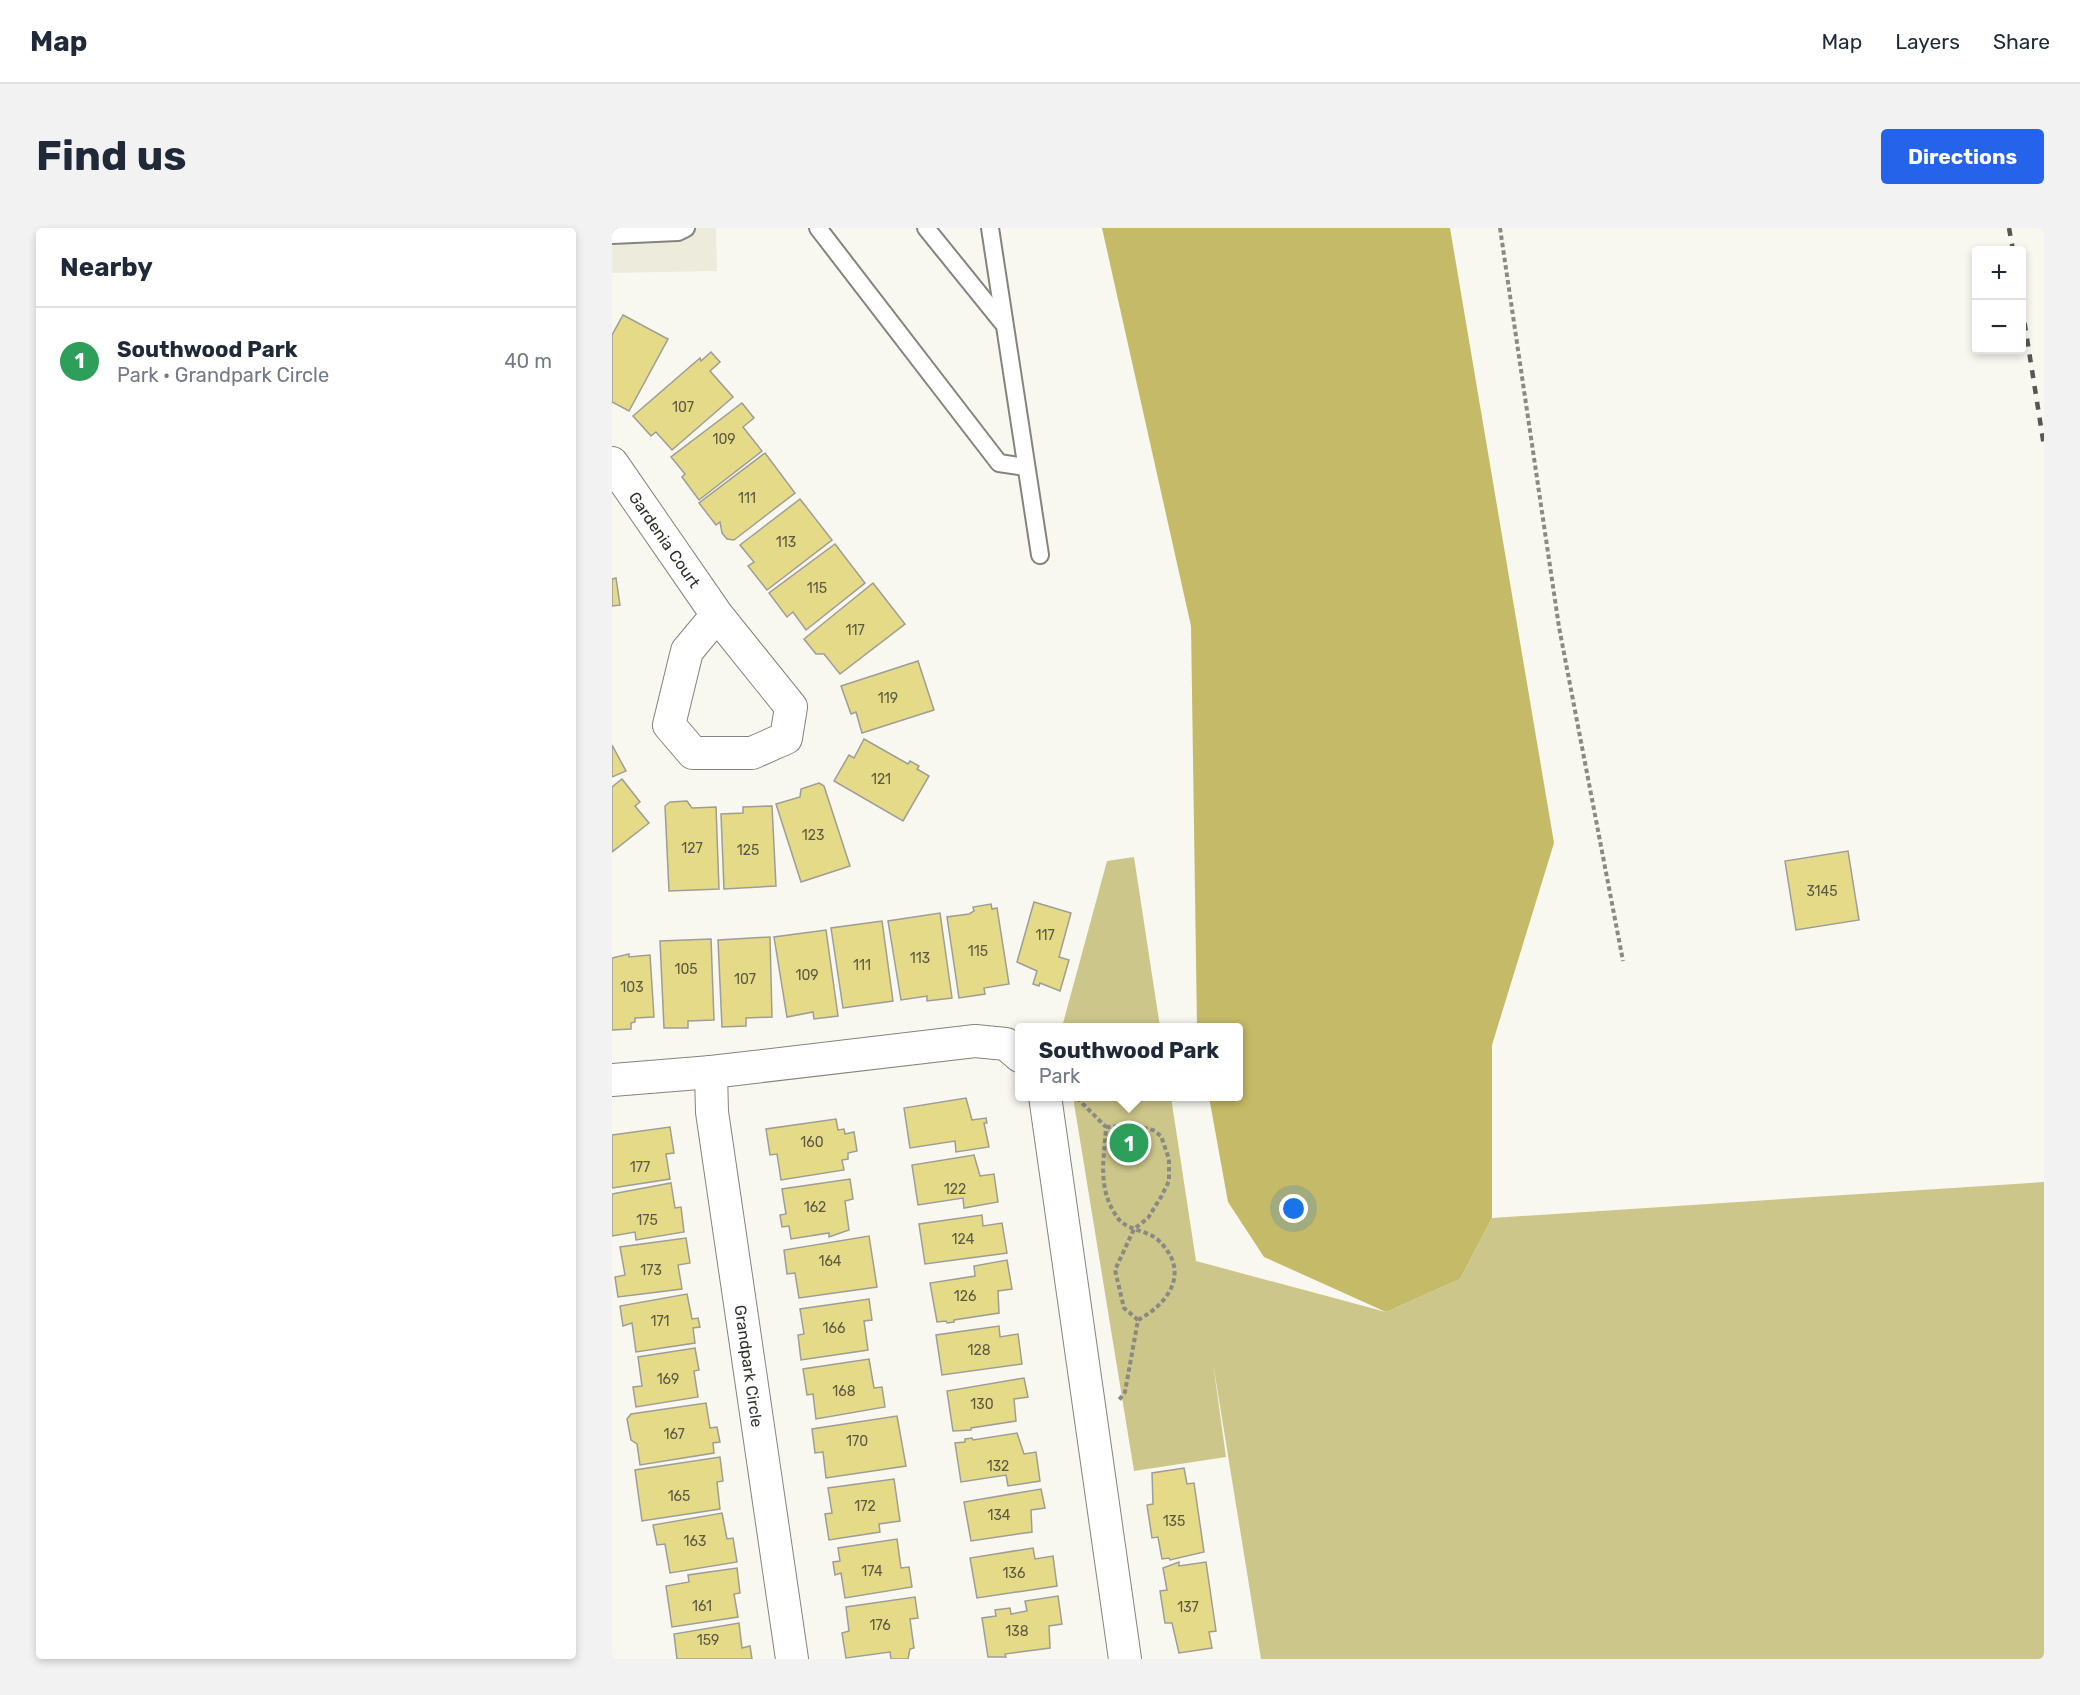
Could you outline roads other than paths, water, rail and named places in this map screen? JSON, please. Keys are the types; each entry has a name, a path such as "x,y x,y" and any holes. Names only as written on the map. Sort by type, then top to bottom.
{"street":[{"name":"Gardenia Court","path":"612,463 717,615 791,707 786,738 752,753 693,753 669,725 687,651 717,615"},
{"path":"612,1080 711,1072 975,1041 1005,1044 1015,1052"},
{"name":"Grandpark Circle","path":"711,1072 712,1112 792,1659"},
{"path":"1046,1101 1125,1659"}],"lane":[{"path":"612,235 678,232 686,228"},
{"path":"818,228 999,463 1025,466"},
{"path":"926,228 1002,322"},
{"path":"990,228 1002,322 1040,555"}],"railway":[{"path":"2009,228 2012,246"},
{"path":"2026,332 2044,446"}],"place":[{"name":"Southwood Park","path":"1129,1143"}]}
